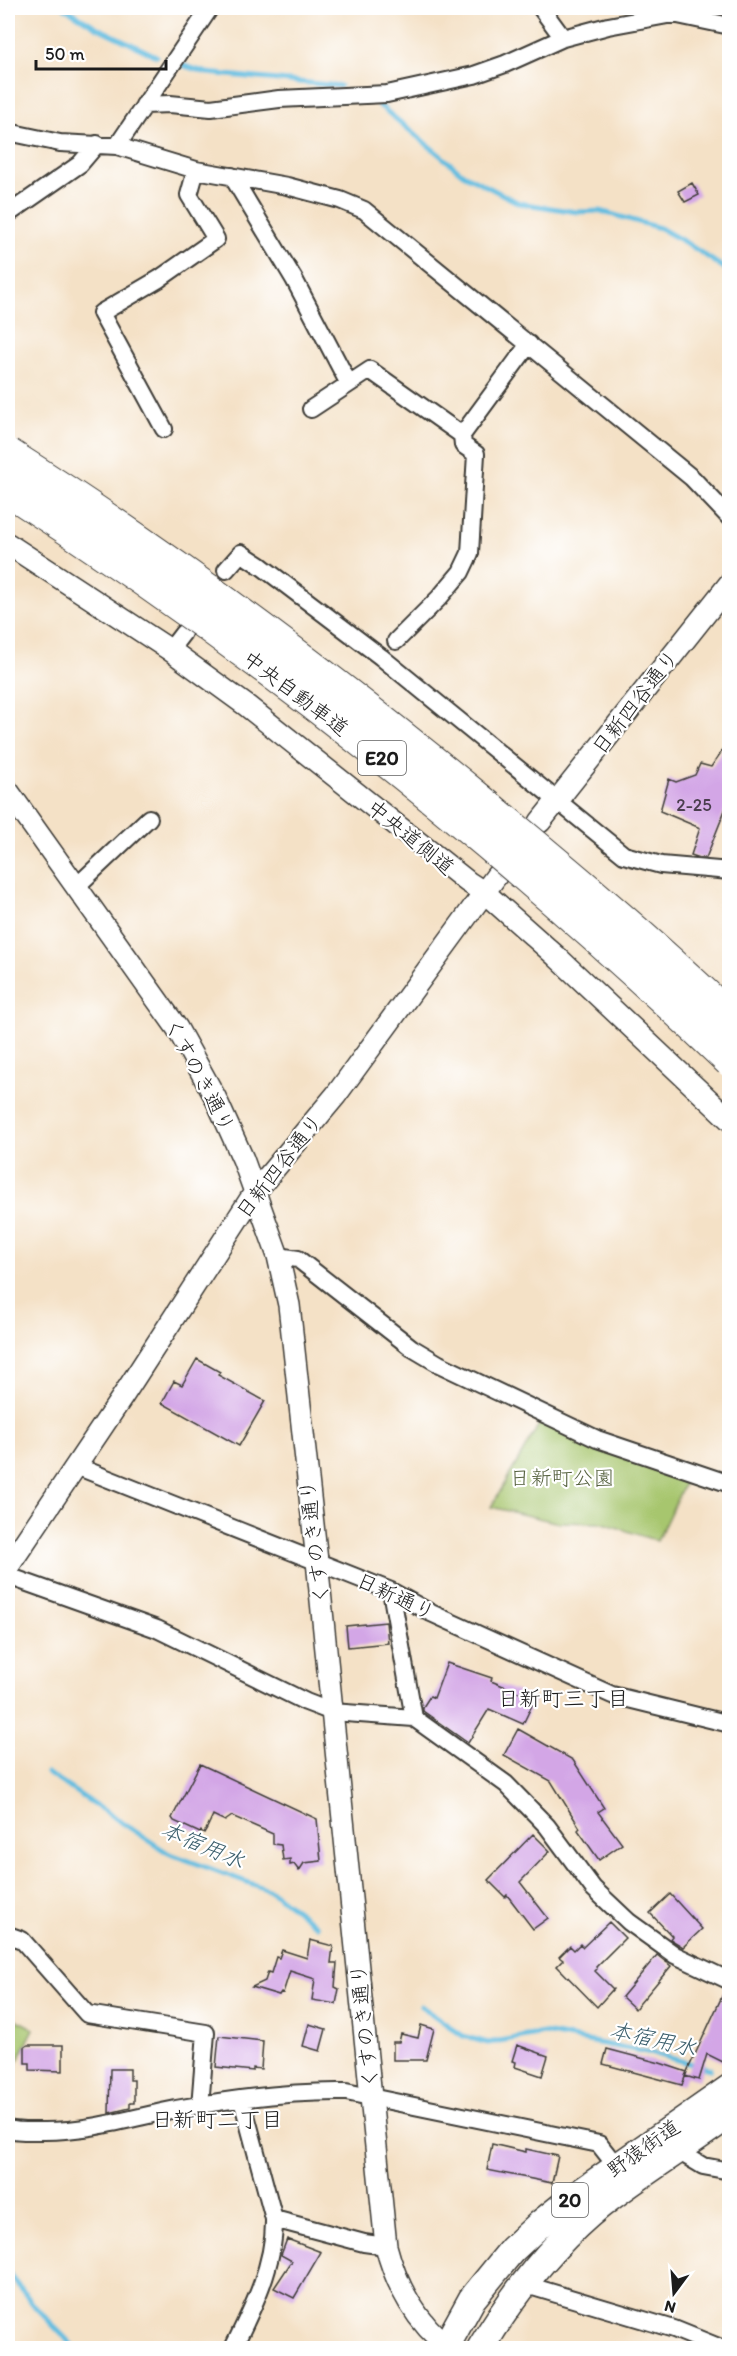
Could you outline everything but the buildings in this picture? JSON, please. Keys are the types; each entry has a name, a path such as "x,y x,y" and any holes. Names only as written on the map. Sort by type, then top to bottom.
{"highway":[{"name":"中央自動車道","path":"8,454 88,505 247,617 399,733 557,863 729,1018"},
{"name":"中央自動車道","path":"8,490 68,528 227,640 378,754 541,888 729,1061"}],"main road":[{"name":"野猿街道","path":"447,2348 472,2299 512,2250 547,2218 729,2088"},
{"name":"野猿街道","path":"481,2349 524,2284 558,2244 612,2196 729,2114"}],"street":[{"path":"117,146 210,8"},
{"path":"541,8 563,38"},
{"path":"144,105 170,104 211,108 279,99 387,94 474,75 563,38 672,11 729,26"},
{"path":"8,132 60,143 117,146 196,170 287,186 340,200 364,210 692,478 729,518"},
{"path":"8,214 80,164 97,144"},
{"path":"164,429 101,313 159,279 216,239 189,195 196,170"},
{"path":"232,176 294,279 349,384"},
{"path":"396,641 439,598 461,572 470,553 476,454 463,445 462,435 529,344"},
{"path":"311,409 370,370 462,435"},
{"name":"中央道側道","path":"8,544 170,650 247,706 468,882 485,893 556,956 729,1120"},
{"path":"226,570 241,553 261,566 381,657 624,855 661,865 729,871"},
{"name":"日新四谷通り","path":"540,822 729,583"},
{"path":"170,650 183,633"},
{"name":"くすのき通り","path":"8,791 154,994 197,1062 231,1130 278,1256 289,1305 298,1375 305,1465 386,2246 399,2285 420,2318 447,2348"},
{"path":"76,886 149,818"},
{"name":"日新四谷通り","path":"76,1466 255,1192 336,1095 497,875"},
{"path":"278,1256 298,1259 412,1348 439,1364 597,1439 729,1484"},
{"path":"8,1567 76,1466"},
{"name":"日新通り","path":"76,1466 391,1591 431,1613 612,1695 729,1724"},
{"path":"8,1576 157,1629 306,1702 332,1712 414,1718 506,1784 547,1826 593,1888 629,1922 675,1955 729,1981"},
{"path":"391,1591 414,1718"},
{"path":"8,1935 22,1940 87,2014 206,2033 200,2106"},
{"path":"8,2128 59,2131 105,2126 200,2106 242,2100 309,2091 346,2092 599,2144 617,2167"},
{"path":"233,2349 263,2279 273,2247 274,2218 242,2100"},
{"path":"678,2151 704,2166 729,2171"},
{"path":"274,2218 363,2243 386,2246"},
{"path":"524,2284 674,2328 721,2349"}],"green space":[{"name":"日新町公園","path":"541,1421 687,1478 657,1541 604,1523 555,1522 491,1507"},
{"path":"8,2015 34,2029 8,2080"}],"waterway":[{"path":"65,8 98,28 156,56"},
{"path":"182,65 207,73 340,86"},
{"path":"379,105 463,174 519,203 577,212 600,211 660,228 730,272"},
{"name":"本宿用水","path":"47,1773 168,1853 271,1891 317,1926"},
{"name":"本宿用水","path":"421,2006 463,2036 488,2043 544,2033 652,2053 710,2069"},
{"path":"8,2272 36,2308 75,2348"}],"district":[{"name":"日新町三丁目","path":"563,1698"},
{"name":"日新町二丁目","path":"217,2119"}]}
